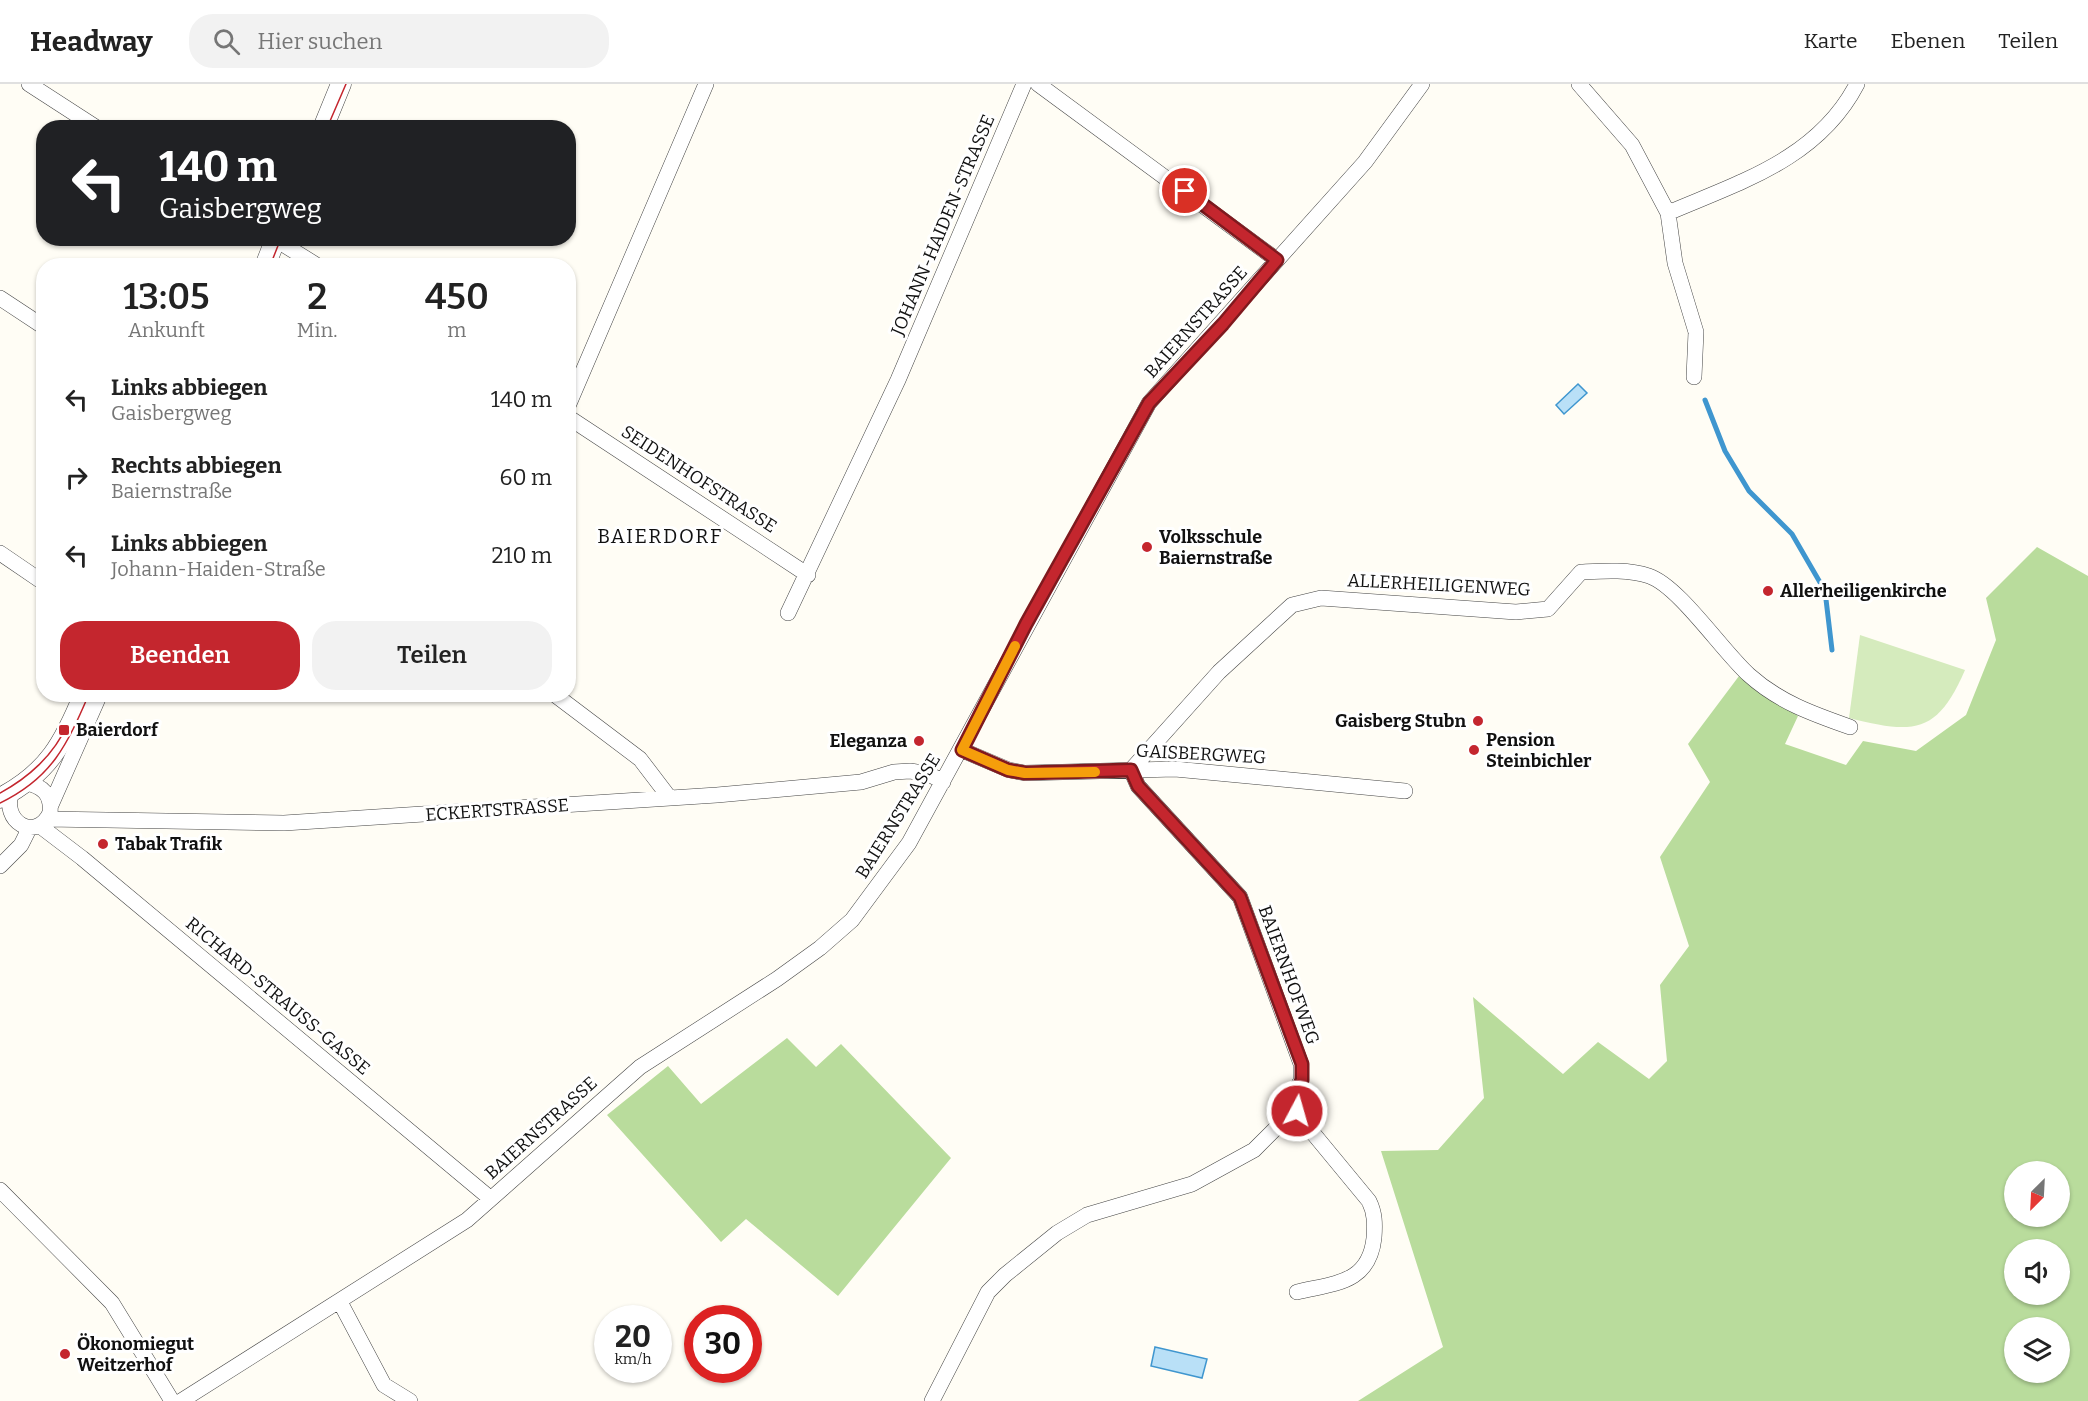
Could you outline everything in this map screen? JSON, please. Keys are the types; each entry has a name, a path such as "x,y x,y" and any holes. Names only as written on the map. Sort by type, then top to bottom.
{"street":[{"path":"29,84 85,120"},
{"path":"326,120 341,84"},
{"path":"576,387 706,84"},
{"name":"JOHANN-HAIDEN-STRASSE","path":"808,575 898,380 1024,84"},
{"path":"1038,84 1277,260"},
{"name":"BAIERNSTRASSE","path":"181,1401 467,1220 640,1067 777,979 820,948 852,920 909,843 962,750 1026,624 1149,403 1223,324 1365,162 1422,84"},
{"path":"1579,84 1632,145 1668,213 1675,263 1696,332 1694,377"},
{"path":"1668,213 1759,175 1803,148 1847,102 1857,84"},
{"path":"286,246 305,258"},
{"path":"0,298 36,322"},
{"name":"SEIDENHOFSTRASSE","path":"576,422 808,575"},
{"path":"0,553 36,578"},
{"name":"ALLERHEILIGENWEG","path":"1131,770 1219,672 1292,605 1321,598 1516,612 1548,609 1581,572 1590,571 1610,570 1650,576 1699,617 1727,654 1773,695 1794,707 1850,727"},
{"path":"788,613 808,575"},
{"path":"38,821 13,822 8,812 8,800 13,791 57,752 80,702"},
{"path":"0,866 21,845 38,821 96,702"},
{"path":"565,702 640,759 669,797"},
{"name":"GAISBERGWEG","path":"962,750 1008,770 1025,773 1175,769 1405,791"},
{"name":"BAIERNHOFWEG","path":"932,1401 988,1292 1005,1275 1057,1233 1087,1215 1192,1184 1254,1150 1284,1120 1302,1080 1302,1064 1240,897 1138,786 1131,770"},
{"name":"ECKERTSTRASSE","path":"0,827 38,821 284,823 861,782 894,772 910,771 929,774 943,782"},
{"path":"13,791 43,789 49,796 38,821"},
{"name":"RICHARD-STRAUSS-GASSE","path":"38,821 491,1199"},
{"path":"1293,1099 1303,1121 1369,1201 1375,1216 1370,1258 1355,1277 1297,1293"},
{"path":"0,1190 112,1303 172,1401"},
{"path":"340,1302 384,1385 410,1401"}],"green space":[{"path":"2037,547 2088,576 2088,1401 1358,1401 1443,1347 1381,1151 1438,1150 1484,1098 1473,997 1563,1074 1598,1042 1649,1079 1667,1061 1660,985 1689,946 1660,857 1710,782 1688,744 1739,676 1798,716 1785,744 1846,765 1863,741 1916,751 1966,715 1996,640 1986,598"},
{"path":"1860,635 1965,670 1944,707 1933,718 1920,724 1906,727 1890,726 1849,718"},
{"path":"787,1038 816,1067 841,1044 951,1158 838,1296 746,1219 721,1242 607,1115 668,1066 701,1104"}],"water":[{"path":"1578,384 1587,393 1564,414 1556,405"},
{"path":"1155,1347 1207,1359 1202,1378 1151,1366"}],"waterway":[{"path":"1705,400 1725,451 1749,491 1792,534 1825,591 1832,650"}],"tram line":[{"path":"330,120 346,84"},
{"path":"273,258 278,246"},
{"path":"0,803 33,783 56,758 85,702"},
{"path":"0,793 39,765 55,746 67,725"}],"slow traffic":[{"path":"1015,646 962,750 1008,770 1025,773 1095,772"}],"place":[{"name":"Volksschule Baiernstraße","path":"1147,547"},
{"name":"Allerheiligenkirche","path":"1768,591"},
{"name":"Gaisberg Stubn","path":"1478,721"},
{"name":"Baierdorf","path":"64,730"},
{"name":"Eleganza","path":"919,741"},
{"name":"Pension Steinbichler","path":"1474,750"},
{"name":"Tabak Trafik","path":"103,844"},
{"name":"Ökonomiegut Weitzerhof","path":"65,1354"}],"district":[{"name":"BAIERDORF","path":"660,536"}],"route":[{"path":"1185,191 1259,244 1277,260 1223,324 1149,403 1026,624 962,750 1008,770 1025,773 1054,774 1131,770 1138,786 1240,897 1302,1064 1302,1080 1293,1099 1297,1111"}]}
